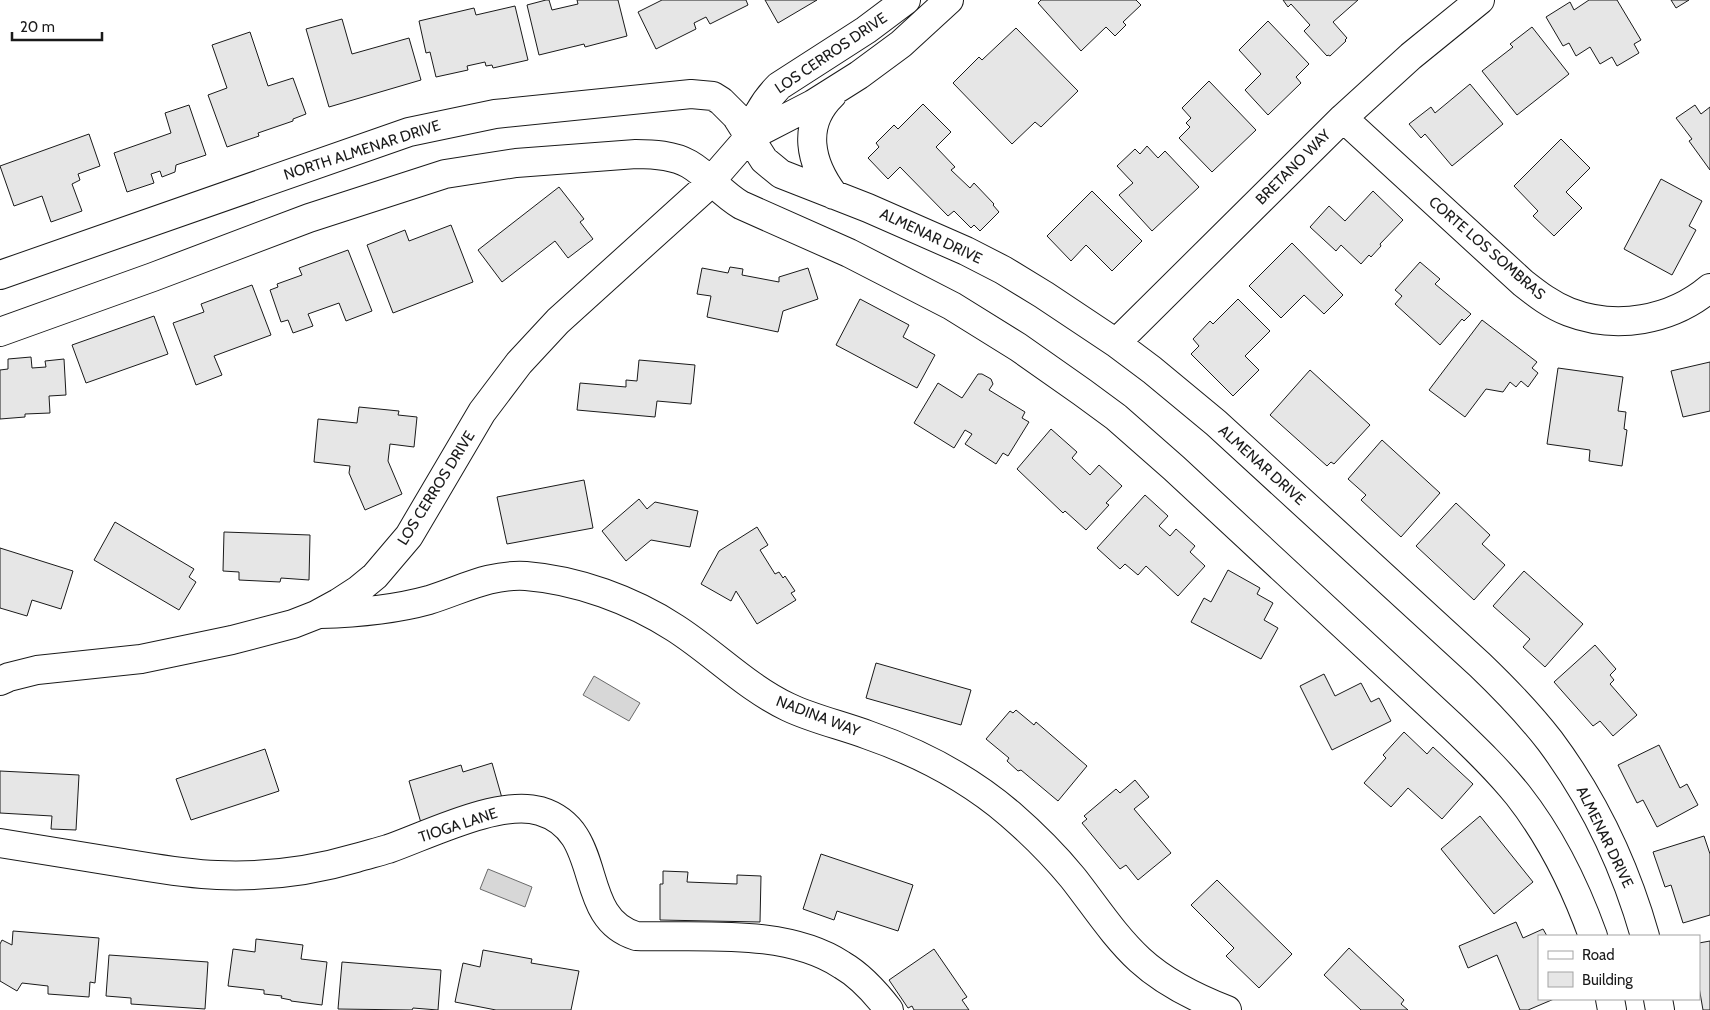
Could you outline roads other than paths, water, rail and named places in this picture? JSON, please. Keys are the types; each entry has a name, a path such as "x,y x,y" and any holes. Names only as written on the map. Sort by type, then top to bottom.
{"street":[{"name":"LOS CERROS DRIVE","path":"0,681 37,670 114,663 200,648 264,632 316,615 338,604 358,590 375,576 393,556 422,516 482,412 504,381 536,344 582,298 694,199 749,137 759,110 767,98 779,86 866,30 906,0"},
{"name":"LOS CERROS DRIVE","path":"749,137 840,87 901,44 949,0"},
{"name":"BRETANO WAY","path":"1116,343 1343,118 1411,56 1480,0"},
{"path":"834,194 821,175 813,153 812,129 821,108 840,87"},
{"name":"NORTH ALMENAR DRIVE","path":"0,275 388,139 473,117 540,108 702,94 713,96 730,108 749,137"},
{"name":"CORTE LOS SOMBRAS","path":"1343,118 1523,283 1552,304 1568,312 1601,320 1638,320 1670,312 1699,297 1710,288"},
{"name":"ALMENAR DRIVE","path":"749,137 764,160 782,174 934,235 1003,270 1116,343 1216,423 1480,665 1524,710 1566,763 1595,810 1631,890 1645,935"},
{"path":"0,332 309,218 445,174 516,163 650,154 677,159 688,164 730,199 741,205 849,253 928,292 977,320 1082,392 1144,441 1430,706 1497,771 1518,795 1557,856 1580,902 1593,935"},
{"name":"NADINA WAY","path":"316,615 389,609 432,599 483,580 513,576 525,576 563,583 631,604 674,627 743,680 781,703 811,716 867,734 932,761 975,786 1012,816 1056,858 1124,944 1140,960 1160,976 1180,988 1227,1010"},
{"name":"TIOGA LANE","path":"0,843 174,871 218,875 282,873 354,859 491,812 525,808 541,811 556,818 577,838 583,850 599,902 618,928 636,936 758,939 802,947 829,957 854,973 865,982 889,1010"}]}
